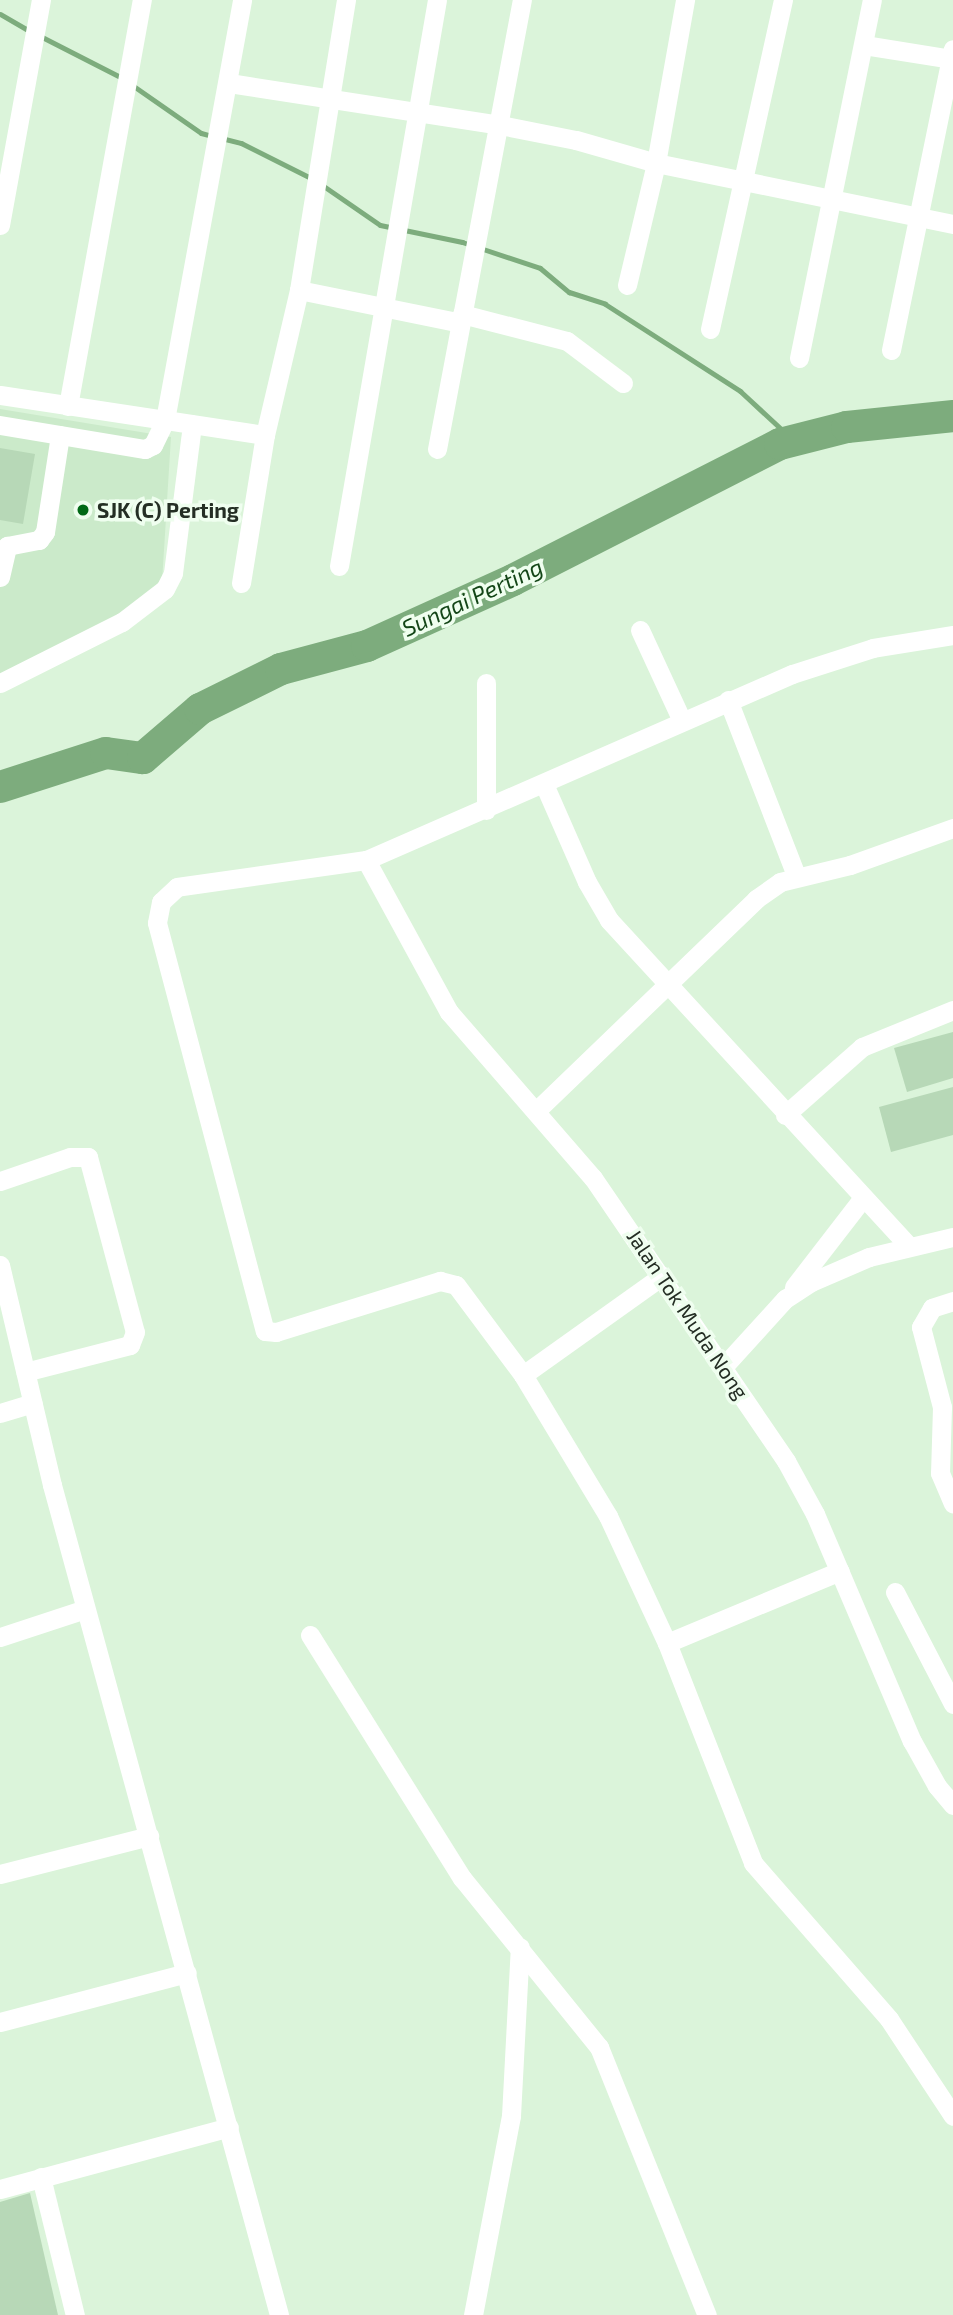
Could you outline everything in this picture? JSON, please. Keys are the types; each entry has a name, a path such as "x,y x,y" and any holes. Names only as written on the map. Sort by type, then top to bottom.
{"street":[{"path":"0,225 41,0"},
{"path":"68,406 142,0"},
{"path":"0,425 148,449 165,420 221,130 242,0"},
{"path":"241,583 265,435 299,290 346,0"},
{"path":"339,565 437,0"},
{"path":"437,449 522,0"},
{"path":"627,285 656,163 685,0"},
{"path":"710,329 783,0"},
{"path":"800,358 872,0"},
{"path":"864,46 952,54 946,114 919,217 891,350"},
{"path":"229,83 500,125 576,140 656,163 742,178 953,223"},
{"path":"299,290 567,341 623,383"},
{"path":"0,395 265,435"},
{"path":"0,683 122,622 165,589 173,573 192,424"},
{"path":"0,577 7,546 39,540 45,532 60,435"},
{"path":"640,630 681,721"},
{"path":"953,635 835,658 728,700 486,810 366,860 177,887 160,906 159,940 263,1327 271,1333 445,1280 456,1286 523,1375 608,1516 667,1643 753,1863 889,2019 953,2116"},
{"path":"486,683 486,810"},
{"path":"728,700 796,874"},
{"path":"544,784 597,901 665,985 862,1199 908,1245"},
{"path":"536,1111 756,899 796,874 836,869 953,828"},
{"name":"Jalan Tok Muda Nong","path":"366,860 449,1012 593,1178 724,1366 786,1461 840,1571 912,1741 937,1786 953,1805"},
{"path":"785,1115 862,1047 953,1010"},
{"path":"0,1181 70,1157 89,1157 135,1332 135,1339 123,1347 25,1372"},
{"path":"724,1366 785,1299 862,1199"},
{"path":"785,1299 832,1271 908,1245 953,1237"},
{"path":"0,1265 85,1609 279,2315"},
{"path":"523,1375 662,1276"},
{"path":"953,1301 932,1308 921,1327 942,1407 953,1503"},
{"path":"0,1413 33,1403"},
{"path":"667,1643 840,1571"},
{"path":"895,1592 953,1704"},
{"path":"0,1637 85,1609"},
{"path":"310,1635 462,1878 587,2030 609,2066 707,2315"},
{"path":"0,1874 149,1836"},
{"path":"473,2315 511,2116 520,1947"},
{"path":"0,2022 187,1973"},
{"path":"0,2189 229,2127"},
{"path":"41,2178 75,2315"}],"shaded area":[{"name":"SJK (C) Perting","path":"0,409 171,437 162,582 129,611 0,675"},
{"path":"0,448 35,454 23,524 0,520"},
{"path":"953,1032 953,1078 907,1092 894,1048"},
{"path":"953,1087 953,1135 891,1152 879,1107"},
{"path":"30,2193 58,2315 0,2315 0,2202"}],"waterway":[{"path":"0,14 31,32"},
{"path":"40,36 124,79"},
{"path":"132,85 201,133 212,136"},
{"path":"221,138 241,143 311,178"},
{"path":"322,185 380,225 462,242 540,268 569,292 605,304 740,391 794,441"},
{"name":"Sungai Perting","path":"0,787 106,753 143,758 200,709 281,669 367,646 513,580 780,444 847,427 953,416"}],"place":[{"name":"SJK (C) Perting","path":"83,510"}]}
